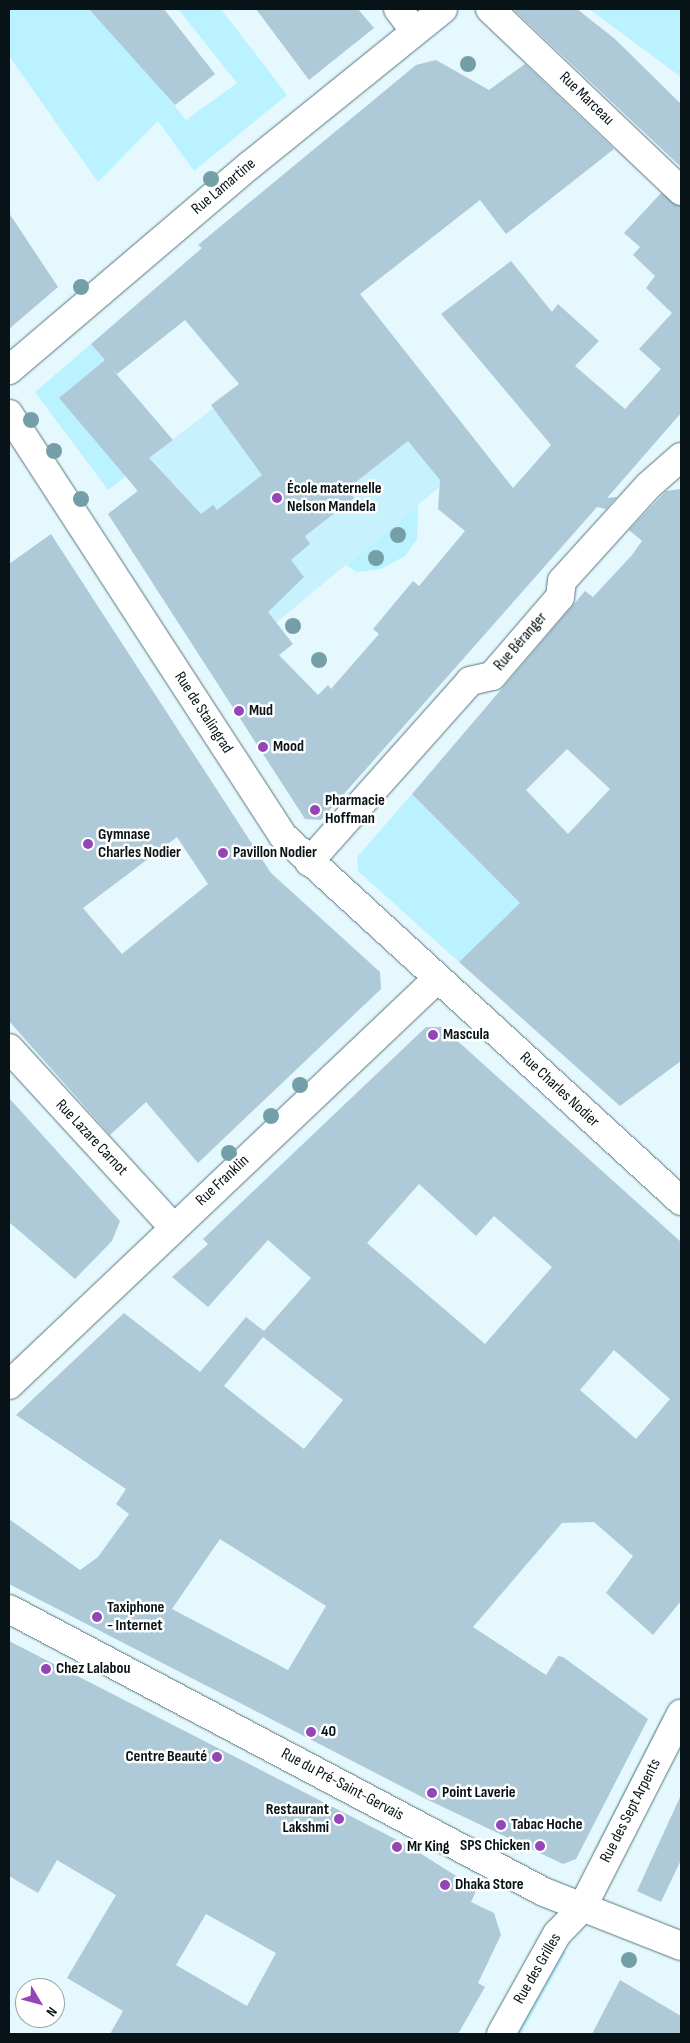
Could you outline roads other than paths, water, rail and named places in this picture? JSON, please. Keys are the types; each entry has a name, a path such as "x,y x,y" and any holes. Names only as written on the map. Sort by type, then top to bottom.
{"street":[{"name":"Rue Lamartine","path":"9,370 406,19 442,9"},
{"name":"Rue Marceau","path":"490,9 681,191"},
{"name":"Rue de Stalingrad","path":"9,414 283,836 309,862 438,978"},
{"name":"Rue Béranger","path":"309,862 470,681 492,676 560,597 562,581 648,486 681,457"},
{"name":"Rue Charles Nodier","path":"438,978 681,1201"},
{"name":"Rue Franklin","path":"9,1385 438,978"},
{"name":"Rue Lazare Carnot","path":"9,1048 174,1228"},
{"name":"Rue du Pré-Saint-Gervais","path":"9,1609 582,1908 681,1946"},
{"name":"Rue des Sept Arpents","path":"582,1908 681,1714"},
{"name":"Rue des Grilles","path":"501,2034 557,1934 582,1908"}],"place":[{"name":"École maternelle Nelson Mandela","path":"277,498"},
{"name":"Mud","path":"239,711"},
{"name":"Mood","path":"263,747"},
{"name":"Pharmacie Hoffman","path":"315,810"},
{"name":"Gymnase Charles Nodier","path":"88,844"},
{"name":"Pavillon Nodier","path":"223,853"},
{"name":"Mascula","path":"433,1035"},
{"name":"Taxiphone - Internet","path":"97,1617"},
{"name":"Chez Lalabou","path":"46,1669"},
{"name":"40","path":"311,1732"},
{"name":"Centre Beauté","path":"217,1757"},
{"name":"Point Laverie","path":"432,1793"},
{"name":"Restaurant Lakshmi","path":"339,1819"},
{"name":"Tabac Hoche","path":"501,1825"},
{"name":"SPS Chicken","path":"540,1846"},
{"name":"Mr King","path":"397,1847"},
{"name":"Dhaka Store","path":"445,1885"}]}
